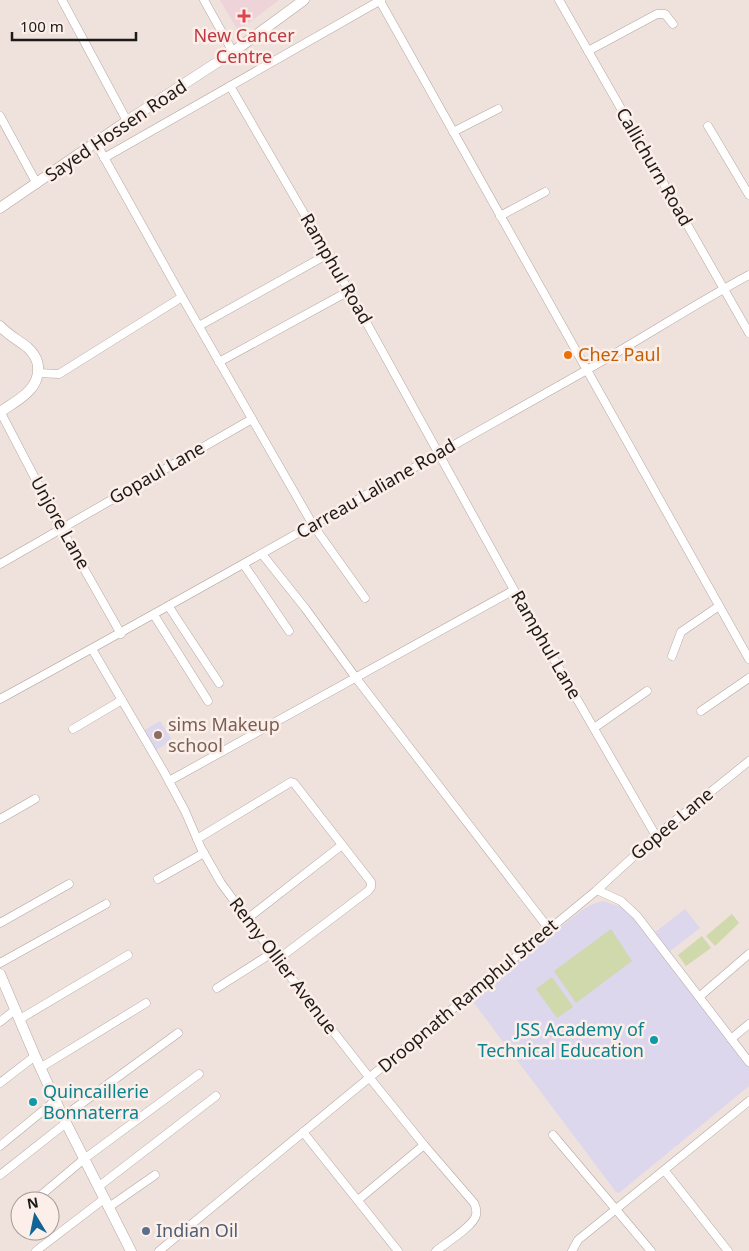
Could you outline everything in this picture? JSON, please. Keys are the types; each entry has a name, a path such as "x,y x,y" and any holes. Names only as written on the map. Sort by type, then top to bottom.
{"main road":[{"name":"Sayed Hossen Road","path":"0,208 233,52 304,0"},
{"path":"0,326 32,352 37,361 38,373 35,385 31,390 0,412"},
{"path":"0,974 34,1056 64,1120 131,1251"}],"street":[{"path":"62,0 128,121"},
{"path":"204,0 233,52"},
{"path":"104,158 381,0 749,659"},
{"name":"Callichurn Road","path":"559,0 749,333"},
{"path":"588,50 660,13 667,15 673,24"},
{"name":"Ramphul Road","path":"230,86 349,291 438,453"},
{"path":"454,132 498,109"},
{"path":"0,116 37,184"},
{"path":"708,126 749,195"},
{"path":"96,143 313,525 365,598"},
{"path":"500,216 546,192"},
{"path":"199,326 328,254"},
{"name":"Carreau Laliane Road","path":"0,699 244,565 749,275"},
{"path":"220,362 349,291"},
{"path":"38,373 59,374 182,297"},
{"name":"Unjore Lane","path":"0,412 61,528 121,634"},
{"name":"Gopaul Lane","path":"0,564 252,419"},
{"name":"Ramphul Lane","path":"438,453 514,590 656,836"},
{"path":"262,554 549,929"},
{"path":"244,565 290,631"},
{"path":"169,781 514,590"},
{"path":"672,656 681,632 719,606"},
{"path":"169,607 220,683"},
{"path":"154,615 208,700"},
{"name":"Remy Ollier Avenue","path":"92,649 169,781 204,853 221,883 277,960 369,1078 476,1208 477,1214 473,1222 436,1251"},
{"path":"701,710 749,678"},
{"path":"594,728 647,691"},
{"path":"73,729 122,700"},
{"name":"Gopee Lane","path":"597,890 656,836 749,761"},
{"path":"197,839 289,782 294,783 370,882 371,887 368,891 277,960"},
{"path":"0,819 35,799"},
{"path":"247,919 342,845"},
{"path":"158,880 204,853"},
{"path":"0,923 68,884"},
{"path":"597,890 610,895 629,907 749,1062"},
{"name":"Droopnath Ramphul Street","path":"159,1251 597,890"},
{"path":"0,963 106,904"},
{"path":"217,988 272,953"},
{"path":"699,997 749,954"},
{"path":"0,1022 128,955"},
{"path":"40,1068 146,1003"},
{"path":"731,1039 749,1024"},
{"path":"0,1175 64,1120 178,1033"},
{"path":"0,1083 34,1056"},
{"path":"46,1191 84,1159 199,1074"},
{"path":"98,1187 216,1096"},
{"path":"0,1146 56,1100"},
{"path":"572,1251 578,1240 749,1101"},
{"path":"303,1132 398,1251"},
{"path":"553,1134 651,1251"},
{"path":"358,1200 424,1145"},
{"path":"665,1171 728,1251"},
{"path":"36,1251 106,1203 155,1174"}],"shaded area":[{"name":"New Cancer Centre","path":"220,0 279,0 238,31"},
{"name":"sims Makeup school","path":"160,721 172,740 155,751 143,731"},
{"path":"603,901 633,913 749,1059 749,1086 619,1193 616,1192 471,999 582,910"},
{"path":"685,909 700,928 669,952 654,933"}],"green space":[{"path":"732,914 739,923 715,946 706,936"},
{"path":"611,929 632,961 576,1003 554,971"},
{"path":"702,936 711,948 686,966 678,955"},
{"path":"552,977 573,1007 557,1018 536,989"}],"place":[{"name":"New Cancer Centre","path":"244,16"},
{"name":"Chez Paul","path":"568,355"},
{"name":"sims Makeup school","path":"158,735"},
{"name":"JSS Academy of Technical Education","path":"654,1040"},
{"name":"Quincaillerie Bonnaterra","path":"33,1102"},
{"name":"Indian Oil","path":"146,1231"}]}
